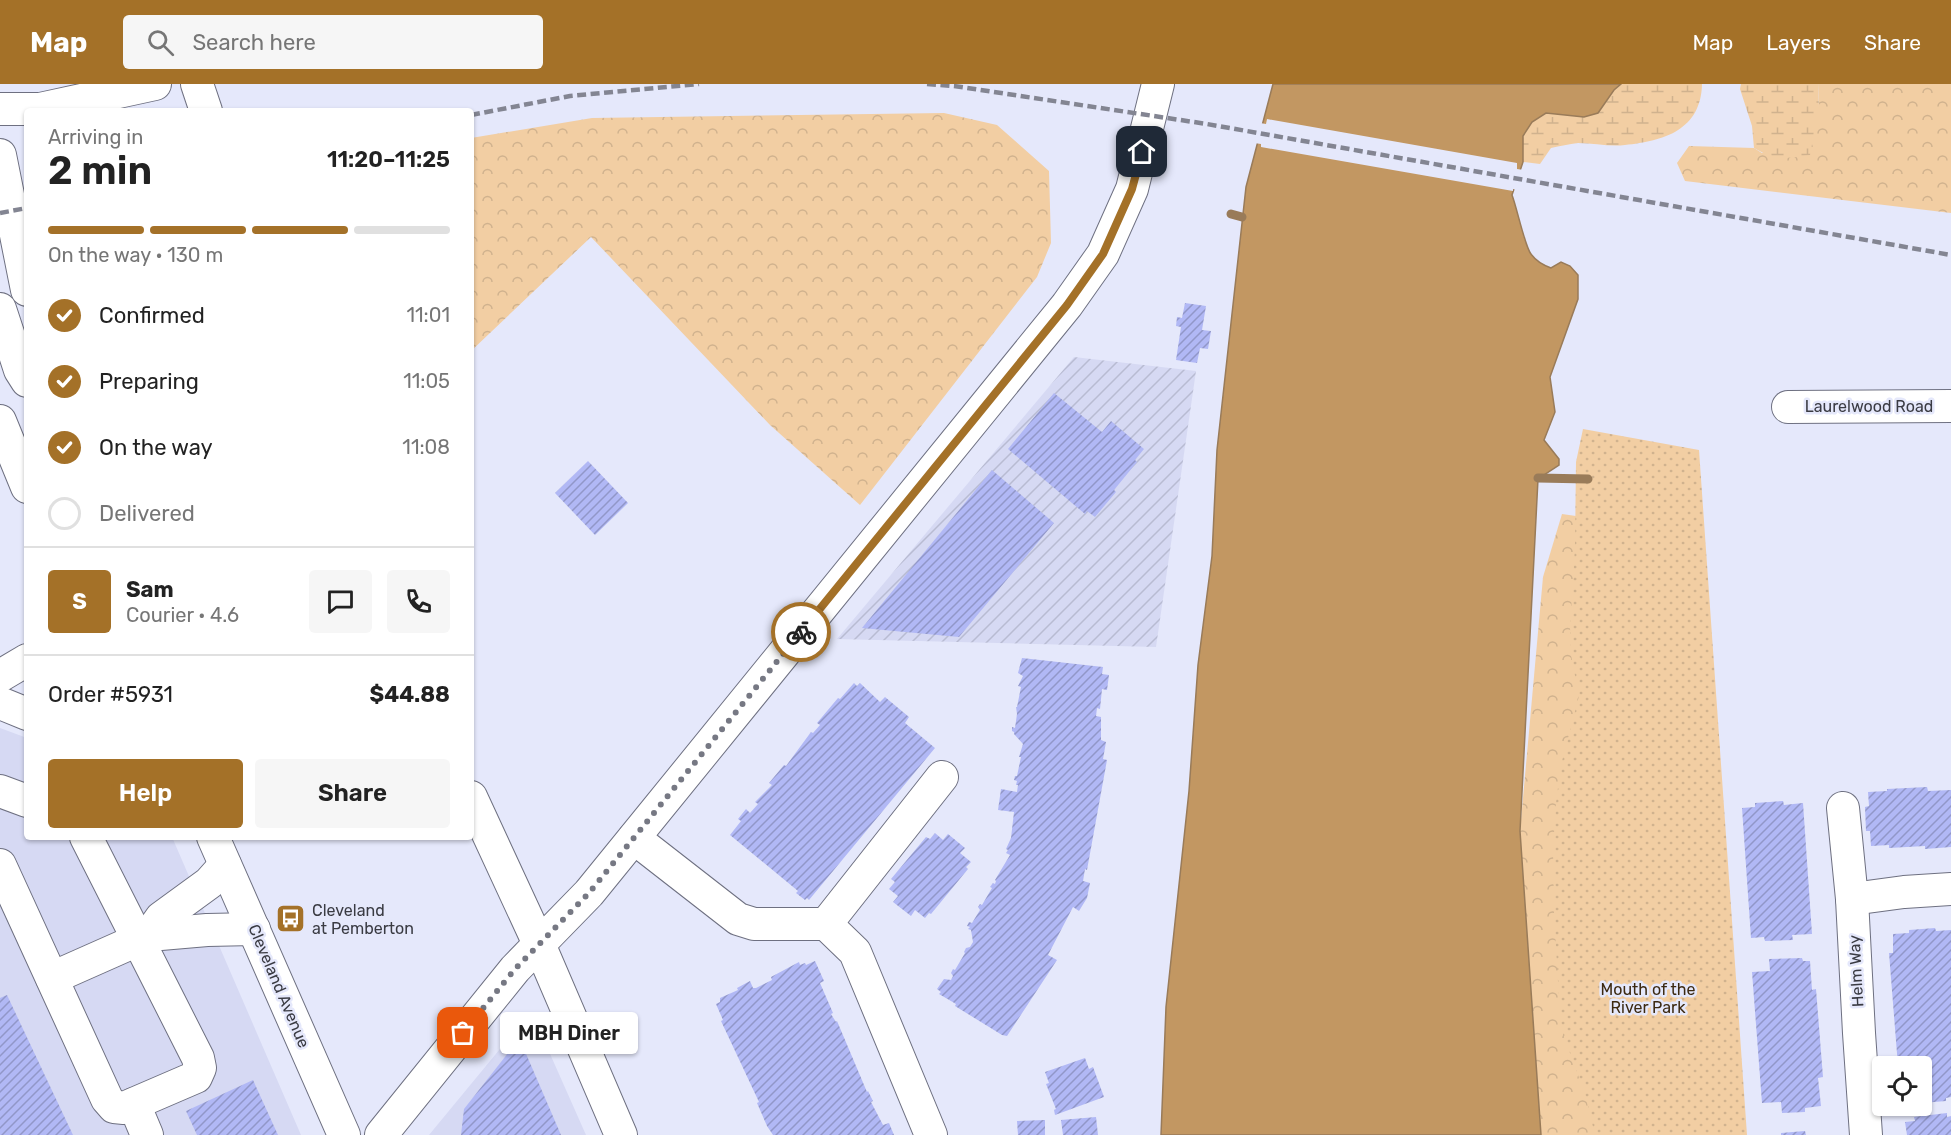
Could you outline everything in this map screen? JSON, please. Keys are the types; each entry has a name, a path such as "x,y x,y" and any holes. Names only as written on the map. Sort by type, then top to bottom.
{"street":[{"path":"0,102 21,84"},
{"path":"45,108 155,84"},
{"path":"196,84 205,108"},
{"path":"381,1135 508,978 589,893 1060,314 1103,254 1132,189 1158,84"},
{"path":"0,109 24,109"},
{"path":"0,155 24,275"},
{"path":"0,309 24,376"},
{"name":"Laurelwood Road","path":"1788,407 1951,406"},
{"path":"0,421 24,480"},
{"path":"0,676 24,662"},
{"path":"0,692 24,694"},
{"path":"0,703 24,713"},
{"path":"826,924 942,777"},
{"path":"0,791 24,800"},
{"path":"474,803 539,944 621,1135"},
{"name":"Helm Way","path":"1843,808 1852,899 1858,1033 1866,1135"},
{"path":"634,838 738,919 754,924 826,924 855,952 931,1135"},
{"path":"0,865 107,1099 114,1107 124,1108 196,1077 200,1068 198,1058 143,937 88,840"},
{"name":"Cleveland Avenue","path":"214,840 344,1135"},
{"path":"143,937 160,918 209,883 225,865"},
{"path":"1852,899 1951,889"},
{"path":"52,978 143,937 207,930 254,929"},
{"path":"134,1104 147,1135"}],"shaded area":[{"path":"1273,84 1621,84 1598,113 1584,117 1546,113 1532,122 1523,136 1523,162 1512,195 1526,244 1533,256 1551,268 1561,262 1570,266 1578,275 1578,299 1550,377 1555,412 1544,440 1559,459 1559,465 1538,479 1520,831 1541,1135 1161,1135 1166,1007 1189,791 1198,665 1212,556 1217,450 1246,187"},
{"path":"1074,357 1196,371 1156,647 837,639"},
{"path":"0,728 24,737 24,840 173,840 301,1135 0,1135"},
{"path":"524,1013 539,1018 545,1024 539,1029 586,1135 429,1135 509,1038 508,1021 515,1015"}],"green space":[{"path":"1524,84 1702,84 1700,100 1695,112 1678,130 1666,136 1619,145 1568,144 1551,148 1540,164 1523,162 1512,195 1529,250 1535,259 1545,266 1551,268 1561,262 1570,266 1578,275 1578,299 1550,377 1555,412 1544,440 1559,459 1546,461 1499,125"},
{"path":"1741,84 1818,84 1819,106 1810,155 1781,158 1754,148 1752,126 1740,89"},
{"path":"1818,84 1951,84 1951,213 1685,181 1677,163 1689,146 1754,148 1762,153 1819,106"},
{"path":"944,113 997,125 1049,171 1051,243 1037,277 860,505 770,425 591,237 474,348 474,138 592,118"},
{"name":"Mouth of the River Park","path":"1583,429 1699,450 1747,1135 1595,1135 1585,1094 1563,1034 1554,913 1553,848 1561,765 1579,696 1571,655 1570,628 1575,547 1576,462"},
{"path":"1562,514 1583,517 1635,1135 1541,1135 1520,831 1543,577"}],"pier":[{"path":"1267,119 1517,163 1517,169 1524,170 1517,190 1513,189 1513,191 1261,147 1261,144 1254,143 1260,123 1266,124"}],"building":[{"path":"1185,303 1206,306 1202,330 1211,331 1208,349 1200,348 1197,363 1176,360 1181,327 1176,326 1177,317 1182,318"},
{"path":"1054,393 1102,432 1111,421 1144,449 1135,460 1137,462 1114,490 1116,492 1095,517 1087,511 1085,514 1008,449"},
{"path":"588,461 628,503 595,535 555,493"},
{"path":"992,470 1054,523 959,637 862,628"},
{"path":"1022,658 1103,667 1102,674 1109,675 1107,690 1102,689 1100,709 1097,708 1096,716 1101,717 1101,740 1106,742 1103,759 1107,760 1083,881 1090,883 1087,898 1079,911 1073,907 1048,955 1057,960 1007,1036 955,1006 956,1004 939,994 941,992 937,989 944,979 951,980 953,969 955,970 966,948 970,947 973,942 971,930 968,929 970,927 967,926 969,922 972,923 980,910 978,907 982,905 992,888 990,887 993,883 995,884 995,880 1010,855 1006,853 1008,850 1006,849 1011,838 1014,812 998,810 1001,789 1017,792 1017,781 1014,780 1017,776 1023,744 1012,731 1012,727 1015,728 1016,707 1021,687 1018,686 1023,676 1018,673"},
{"path":"854,683 857,686 860,683 880,702 885,697 909,717 905,723 935,748 809,900 807,898 805,900 796,893 798,891 730,835 741,821 738,819 746,809 750,813 758,804 755,802 772,785 769,783 784,765 786,766 811,732 813,733 820,725 817,723 838,698 840,699"},
{"path":"1927,787 1928,791 1951,790 1951,847 1925,849 1925,846 1889,848 1889,845 1871,846 1870,831 1866,831 1865,807 1869,806 1868,792"},
{"path":"1783,801 1784,805 1803,803 1812,934 1792,935 1793,940 1765,941 1764,937 1751,938 1742,808 1755,807 1755,803"},
{"path":"935,833 943,840 948,834 965,848 960,853 971,862 966,867 968,869 931,914 929,913 925,918 915,910 911,916 893,902 898,896 889,889 895,882 891,879 926,837 930,839"},
{"path":"1935,928 1936,931 1951,930 1951,1097 1946,1098 1946,1101 1932,1102 1932,1056 1897,1056 1889,953 1893,953 1893,934 1909,933 1909,930"},
{"path":"1802,958 1803,961 1810,961 1812,990 1816,989 1823,1077 1818,1078 1821,1106 1805,1108 1805,1112 1782,1113 1781,1102 1762,1103 1752,972 1770,971 1769,959"},
{"path":"815,961 824,981 820,983 833,1013 831,1014 837,1021 873,1101 871,1102 883,1125 889,1123 894,1135 773,1135 767,1126 757,1103 759,1102 721,1021 723,1020 716,1004 720,1002 720,998 738,990 737,988 750,981 753,988 756,988 799,962 800,965 805,963 806,965"},
{"path":"7,995 73,1135 0,1135 0,998"},
{"path":"512,1048 524,1049 561,1135 461,1135 464,1109"},
{"path":"1085,1058 1089,1069 1093,1067 1104,1097 1055,1115 1054,1110 1056,1109 1046,1084 1049,1083 1045,1072"},
{"path":"253,1080 278,1135 197,1135 186,1111"},
{"path":"1947,1113 1947,1117 1951,1116 1951,1135 1907,1135 1905,1122 1915,1121 1914,1117"},
{"path":"1096,1117 1098,1135 1063,1135 1061,1120"},
{"path":"1045,1120 1045,1135 1018,1135 1017,1121"},
{"path":"1805,1131 1806,1135 1781,1135 1781,1133"}],"waterway":[{"path":"1231,214 1242,217"},
{"path":"1538,478 1588,479"}],"railway":[{"path":"474,114 570,96 699,84"},
{"path":"927,84 954,86 1207,124 1951,255"},
{"path":"0,213 24,209"}],"way so far":[{"path":"463,1033 515,969 589,893 801,632"}],"place":[{"name":"Cleveland at Pemberton","path":"291,919"},
{"name":"MBH Diner","path":"463,1033"}],"route":[{"path":"801,632 1067,305 1103,254 1132,189 1142,152"}]}
